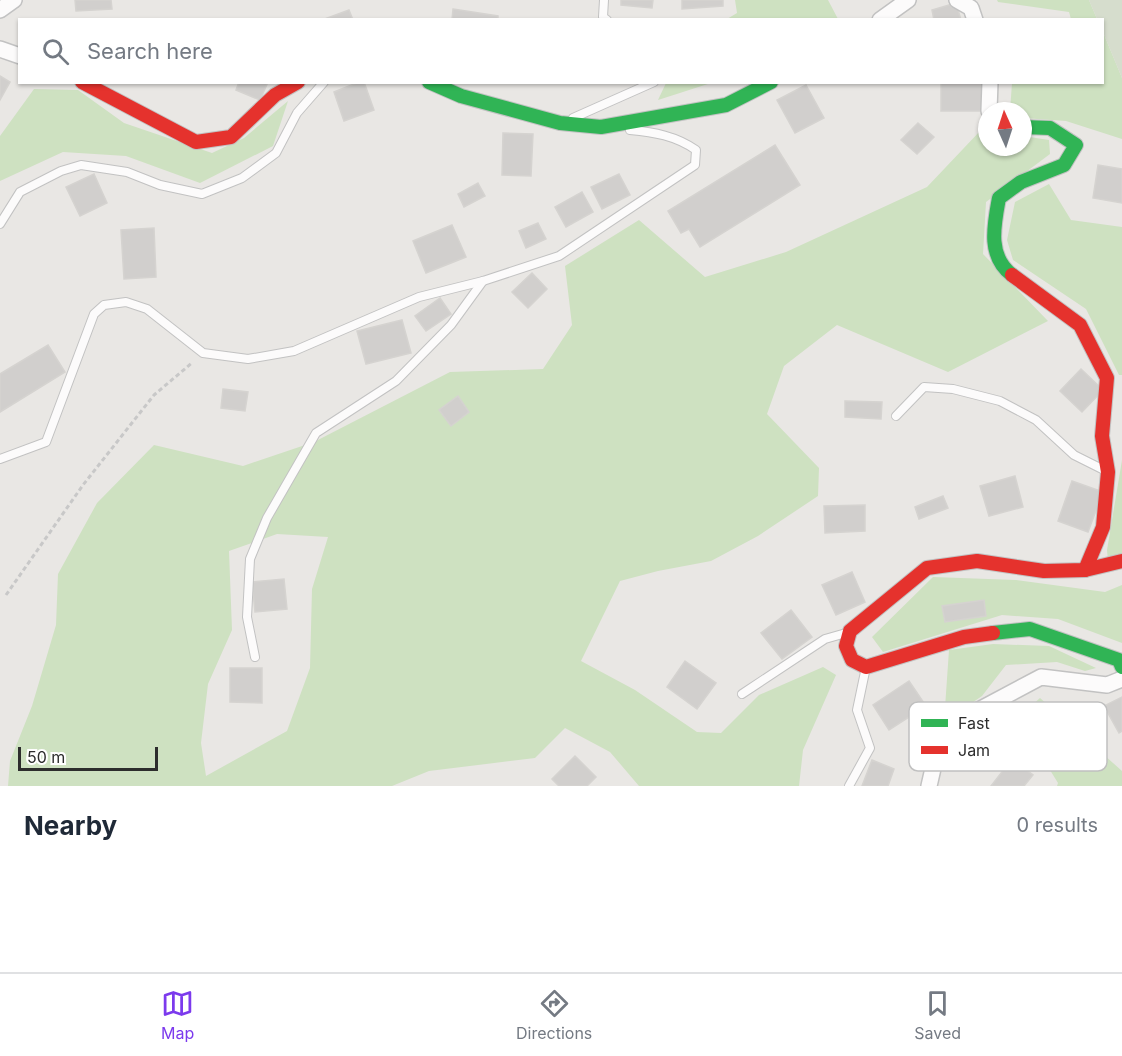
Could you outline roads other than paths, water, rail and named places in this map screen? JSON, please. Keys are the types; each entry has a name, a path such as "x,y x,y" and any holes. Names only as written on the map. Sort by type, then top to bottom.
{"street":[{"path":"0,10 15,0"},
{"path":"883,18 908,0"},
{"path":"957,0 971,8 974,18"},
{"path":"0,49 18,55"},
{"path":"86,84 196,142 231,137 275,95 294,84"},
{"path":"434,84 461,96 560,123 602,127 726,105 767,84"},
{"path":"989,102 990,84"},
{"path":"1032,128 1050,128 1076,145 1064,165 1021,182 999,198 992,239 1004,269 1080,325 1107,378 1101,436 1108,472 1103,527 1085,570"},
{"path":"1122,561 1085,570 1044,571 977,561 927,568 850,631 846,646 852,660 866,667 964,637 1030,629 1119,660 1122,667"},
{"path":"994,702 1041,677 1107,685 1122,679"},
{"path":"929,786 932,771"}],"lane":[{"path":"604,0 605,18"},
{"path":"0,224 20,192 61,171 81,165 127,172 160,185 202,194 242,178 276,153 297,113 322,84"},
{"path":"560,123 649,84"},
{"path":"0,459 46,442 94,314 104,305 126,302 147,309 203,353 248,359 294,351 419,297 559,256 695,165 696,150 686,143 657,133 602,127"},
{"path":"255,657 247,617 250,559 267,518 316,433 396,381 451,325 483,280"},
{"path":"896,416 924,387 953,389 1000,401 1036,420 1074,455 1108,472"},
{"path":"742,694 825,639 850,631"},
{"path":"849,786 870,748 857,710 866,667"}]}
